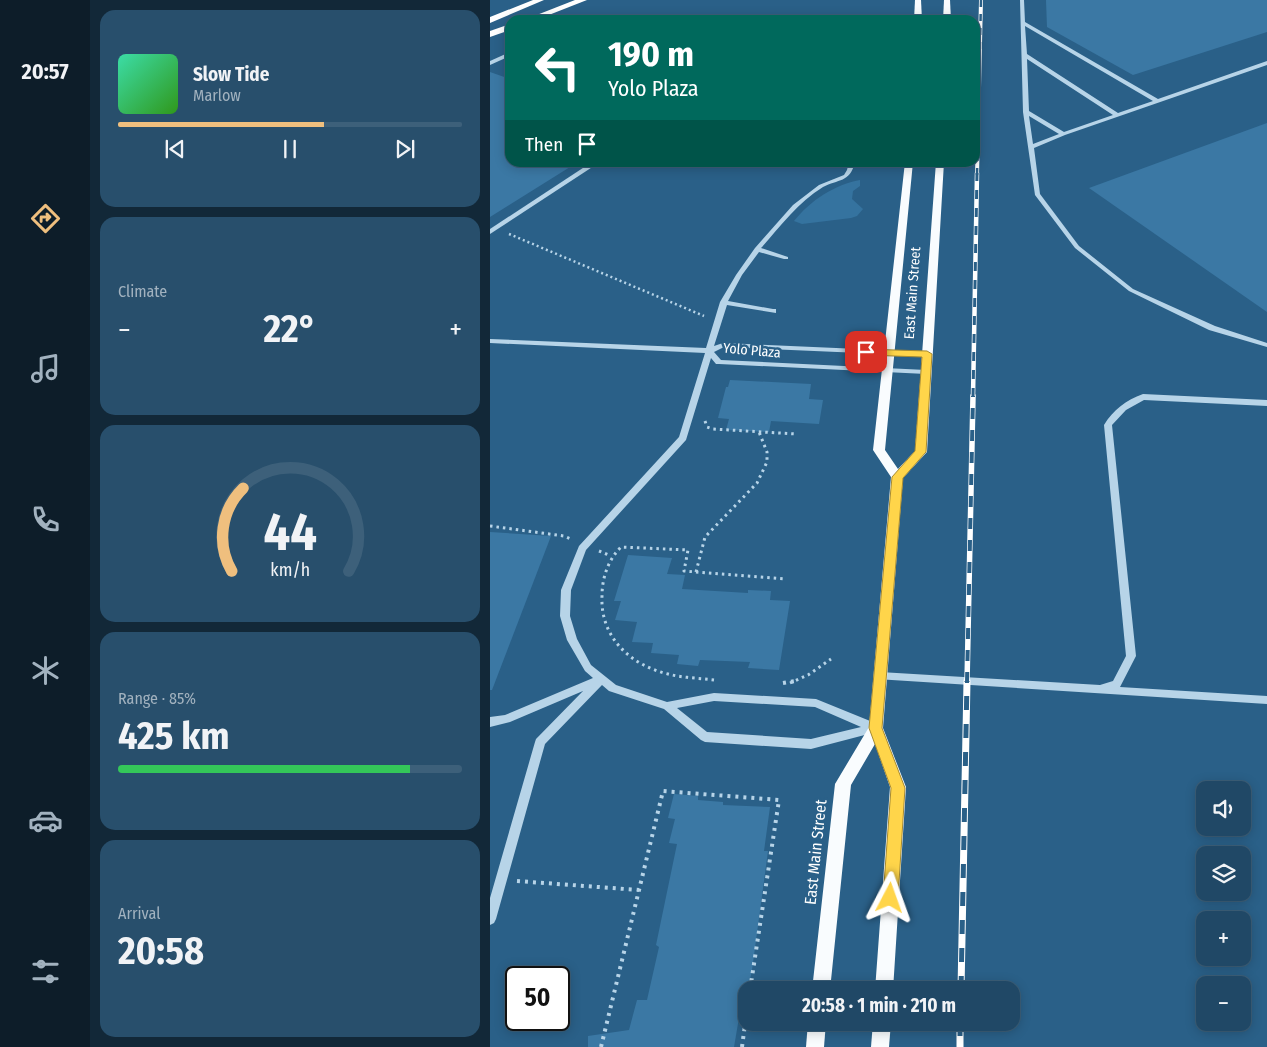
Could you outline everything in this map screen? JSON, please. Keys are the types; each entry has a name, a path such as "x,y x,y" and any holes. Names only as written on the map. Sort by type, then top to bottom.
{"highway":[{"path":"490,20 540,0"},
{"path":"542,15 583,0"},
{"path":"490,34 505,29"}],"main road":[{"path":"918,0 918,15"},
{"path":"947,0 947,15"},
{"name":"East Main Street","path":"885,981 898,788 876,728 897,477 879,450 908,167"},
{"name":"East Main Street","path":"897,477 921,452 940,167"},
{"name":"East Main Street","path":"822,981 843,784 876,728"},
{"path":"815,1047 816,1031"},
{"path":"880,1047 881,1031"}],"lane":[{"path":"1022,0 1026,112 1037,194 1077,247 1131,290 1212,328 1267,345"},
{"path":"1023,23 1158,101"},
{"path":"1024,55 1118,115"},
{"path":"490,63 505,56"},
{"path":"1031,147 1063,134 1267,64"},
{"path":"1026,112 1063,134"},
{"path":"493,230 589,167"},
{"path":"851,167 846,176 821,186 795,206 757,249 739,275 724,302 683,438 585,545 573,568 566,590 565,616 572,640 588,668 613,688 666,706 705,737 811,744 876,728"},
{"path":"757,249 786,258"},
{"path":"724,302 773,311"},
{"path":"490,341 709,351"},
{"name":"Yolo Plaza","path":"926,372 719,362 709,351 723,345 927,354"},
{"path":"1104,688 1116,684 1131,656 1108,425 1115,414 1127,404 1143,397 1266,403 1267,414"},
{"path":"880,676 1104,688 1267,700"},
{"path":"490,722 506,719 602,679"},
{"path":"490,919 540,742 602,679"},
{"path":"666,706 714,697 816,703 876,728"}],"path":[{"path":"493,230 709,318 719,319"},
{"path":"707,415 704,423 713,429 796,434"},
{"path":"696,572 705,537 757,483 767,462 767,452 759,432"},
{"path":"490,526 564,536 611,556"},
{"path":"717,680 669,674 638,664 616,644 603,622 600,606 603,584 611,556 621,547 688,550 684,571 786,579"},
{"path":"781,683 790,684 805,677 830,659"},
{"path":"601,1047 663,791 779,800 751,981"},
{"path":"502,877 514,881 639,890"},
{"path":"742,1047 744,1031"}],"shaded area":[{"path":"860,180 860,186 853,191 852,199 863,209 857,216 802,224 794,221 808,206 824,194 850,182"}],"building":[{"path":"1046,0 1267,0 1267,32 1133,75 1047,27"},
{"path":"490,72 505,77 505,167 570,167 490,217"},
{"path":"1267,123 1267,312 1089,188"},
{"path":"730,380 811,384 809,399 823,400 819,424 771,421 769,432 726,430 729,419 718,418 726,387 728,387"},
{"path":"490,532 551,536 492,690 490,690"},
{"path":"628,555 672,558 667,574 685,575 682,589 748,593 748,590 771,591 770,600 790,601 779,670 748,668 750,662 700,660 698,666 677,664 679,655 651,653 653,643 632,642 637,622 615,620 621,601 614,601"},
{"path":"674,794 698,796 698,800 723,802 723,805 770,807 764,851 768,851 752,970 750,981 738,981 738,1024 734,1047 588,1047 588,1036 629,1030 637,1000 647,1000 659,947 656,945 677,844 669,843 675,819 668,818"}],"railway":[{"path":"980,44 981,0"},
{"path":"977,167 977,175"},
{"path":"973,397 977,173"},
{"path":"967,683 973,396"},
{"path":"961,981 967,681"},
{"path":"960,1031 960,1047"}],"route":[{"path":"866,352 927,354 921,452 897,477 876,728 898,788 890,898"}]}
